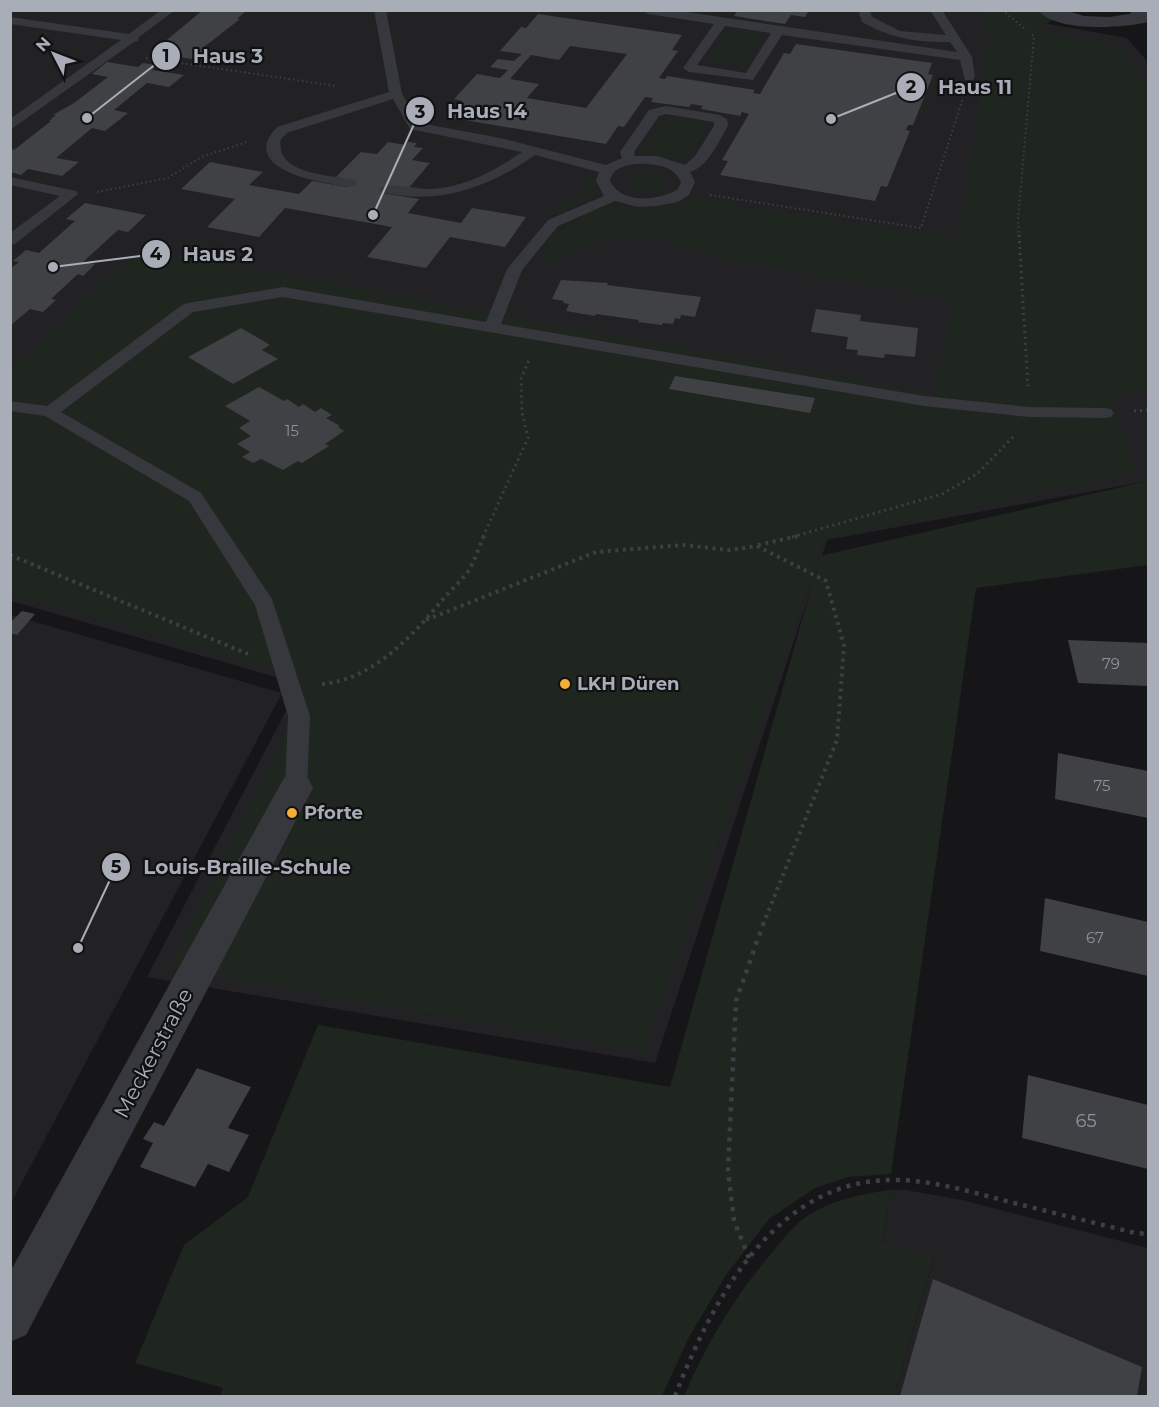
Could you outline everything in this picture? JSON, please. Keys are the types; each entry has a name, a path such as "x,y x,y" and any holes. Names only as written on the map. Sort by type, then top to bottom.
{"street":[{"path":"1047,10 1067,19 1096,24 1144,15"},
{"name":"Meckerstraße","path":"10,1319 296,788"}],"lane":[{"path":"10,14 16,10"},
{"path":"10,126 134,38 169,10"},
{"path":"380,10 396,94 415,126 533,150 608,170"},
{"path":"648,10 966,57"},
{"path":"864,10 867,19 888,31 934,39 952,38"},
{"path":"936,10 966,57 969,77"},
{"path":"10,20 134,38"},
{"path":"722,22 689,68 748,77 779,31"},
{"path":"350,183 301,174 281,164 275,155 273,141 282,130 396,94"},
{"path":"630,161 627,152 654,113 666,110 720,119 721,126 696,165 682,170"},
{"path":"386,189 424,195 463,189 505,171 533,150"},
{"path":"630,161 659,161 682,170 689,177 690,184 686,191 667,201 654,203 626,200 615,196 603,183 603,177 608,170 630,161"},
{"path":"10,181 71,194"},
{"path":"10,241 71,194"},
{"path":"492,326 515,268 553,223 615,196"},
{"path":"10,223 28,227"},
{"path":"50,412 188,308 283,292 924,401 1029,412 1105,413"},
{"path":"10,406 50,412 195,497 265,604 299,716 296,788"}],"path":[{"path":"426,620 596,552 683,545 730,550 818,531 942,494 978,474 1004,449 1029,412 1018,220 1034,36 1002,10"},
{"path":"112,54 337,86"},
{"path":"686,191 921,228 969,77"},
{"path":"71,194 168,178 201,157 282,130"},
{"path":"315,685 335,683 360,674 390,654 426,620 469,569 528,438 522,413 521,379 538,334"},
{"path":"749,1258 734,1221 728,1170 736,1001 778,882 837,740 844,646 826,581 757,546"},
{"path":"10,555 238,651 265,658 281,658"},
{"path":"675,1396 704,1328 733,1279 749,1258 791,1214 827,1192 894,1180 935,1183 1135,1233 1149,1234"}],"shaded area":[{"path":"1026,10 1049,24 1127,38 1148,62 1148,481 827,540 655,1063 147,977 300,684 11,601 10,11"},
{"path":"982,11 1072,11 1033,30 1115,45 1148,86 1148,388 1108,398 1136,472 824,539 644,1051 169,968 311,681 11,593 11,369 140,248 935,394 953,299 715,257 661,239 617,236 536,265 554,232 579,220 585,214 605,206 649,208 678,203 693,195 732,205 959,238 990,34"},
{"path":"731,28 763,33 741,66 708,61"},
{"path":"680,116 703,122 707,127 687,161 641,153 663,121"},
{"path":"644,172 662,175 667,184 658,190 647,192 636,190 627,184 629,177"},
{"path":"592,175 599,191 594,197 548,218 555,206 578,196"},
{"path":"1148,481 1148,565 976,588 891,1174 848,1177 815,1188 769,1219 726,1275 689,1337 662,1396 220,1396 223,1388 135,1363 184,1245 248,1197 318,1025 670,1087 820,556"},
{"path":"11,615 282,693 11,1203"},
{"path":"890,1190 906,1190 962,1200 1148,1248 1148,1396 894,1396 934,1257 882,1242"},
{"path":"890,1190 882,1242 934,1256 894,1396 684,1396 713,1337 736,1301 761,1266 794,1227 817,1210 837,1202"}],"building":[{"path":"203,10 247,10 237,19 240,19 200,50 210,51 199,60 151,53"},
{"path":"738,10 809,10 805,17 791,15 785,24 734,16"},
{"path":"538,14 682,35 672,50 678,51 659,78 665,79 667,76 755,90 753,93 760,94 784,53 790,54 796,44 932,63 928,74 933,75 913,125 908,125 906,130 910,131 887,187 881,186 875,201 720,175 728,161 722,160 749,114 742,112 740,116 701,109 703,106 691,104 689,107 651,102 653,98 645,97 624,127 618,126 606,144 447,117 462,101 454,99 477,74 500,78 508,70 490,67 498,59 514,61 522,54 500,51 521,27 526,28","holes":["570,46 627,54 586,108 527,98 539,84 510,79 531,55 559,60"]},
{"path":"107,62 138,67 143,63 157,65 152,70 184,75 169,87 147,83 114,110 128,113 105,131 92,128 56,158 79,162 62,176 28,169 21,175 10,172 12,166 10,166 10,149 14,150 51,121 49,121 56,115 53,115 74,103 108,77 92,74"},
{"path":"388,142 406,145 408,142 417,143 414,147 423,148 412,160 430,163 407,190 389,186 382,193 419,199 408,213 461,223 472,208 526,217 505,247 450,237 426,268 367,257 392,227 285,208 259,237 207,227 235,199 181,189 210,162 263,172 249,185 299,194 312,181 346,187 352,180 336,177 361,152 377,154"},
{"path":"85,203 146,215 128,232 118,230 83,262 95,264 83,276 78,274 51,299 56,300 43,312 30,309 10,326 10,269 19,262 13,261 26,250 39,253 75,221 66,219"},
{"path":"561,280 608,283 607,285 701,297 695,317 681,315 680,319 675,318 673,324 663,323 662,325 566,311 569,304 552,299"},
{"path":"816,309 861,315 860,321 918,328 915,357 885,354 884,358 857,355 858,350 846,349 848,337 811,332"},
{"path":"241,328 270,345 262,350 278,359 233,384 188,357"},
{"path":"675,376 815,398 810,413 669,389"},
{"path":"259,387 299,407 303,404 315,412 321,408 332,415 326,418 344,431 325,444 329,446 302,463 298,461 283,470 261,459 253,463 242,457 250,452 237,444 251,436 239,428 250,421 225,406"},
{"path":"22,611 35,614 17,635 10,633 10,623"},
{"path":"1068,640 1148,643 1148,686 1078,683"},
{"path":"1058,753 1148,771 1148,818 1055,799"},
{"path":"1045,898 1148,922 1148,976 1040,951"},
{"path":"197,1068 251,1087 228,1128 249,1135 229,1172 208,1164 195,1187 140,1167 153,1143 143,1139 154,1122 164,1126"},
{"path":"1028,1075 1148,1105 1148,1169 1022,1138"},
{"path":"933,1279 1142,1367 1137,1396 900,1396"}],"place":[{"name":"Haus 3","path":"87,118"},
{"name":"Haus 11","path":"831,119"},
{"name":"Haus 14","path":"373,215"},
{"name":"Haus 2","path":"53,267"},
{"name":"LKH Düren","path":"565,684"},
{"name":"Pforte","path":"292,813"},
{"name":"Louis-Braille-Schule","path":"78,948"}]}
